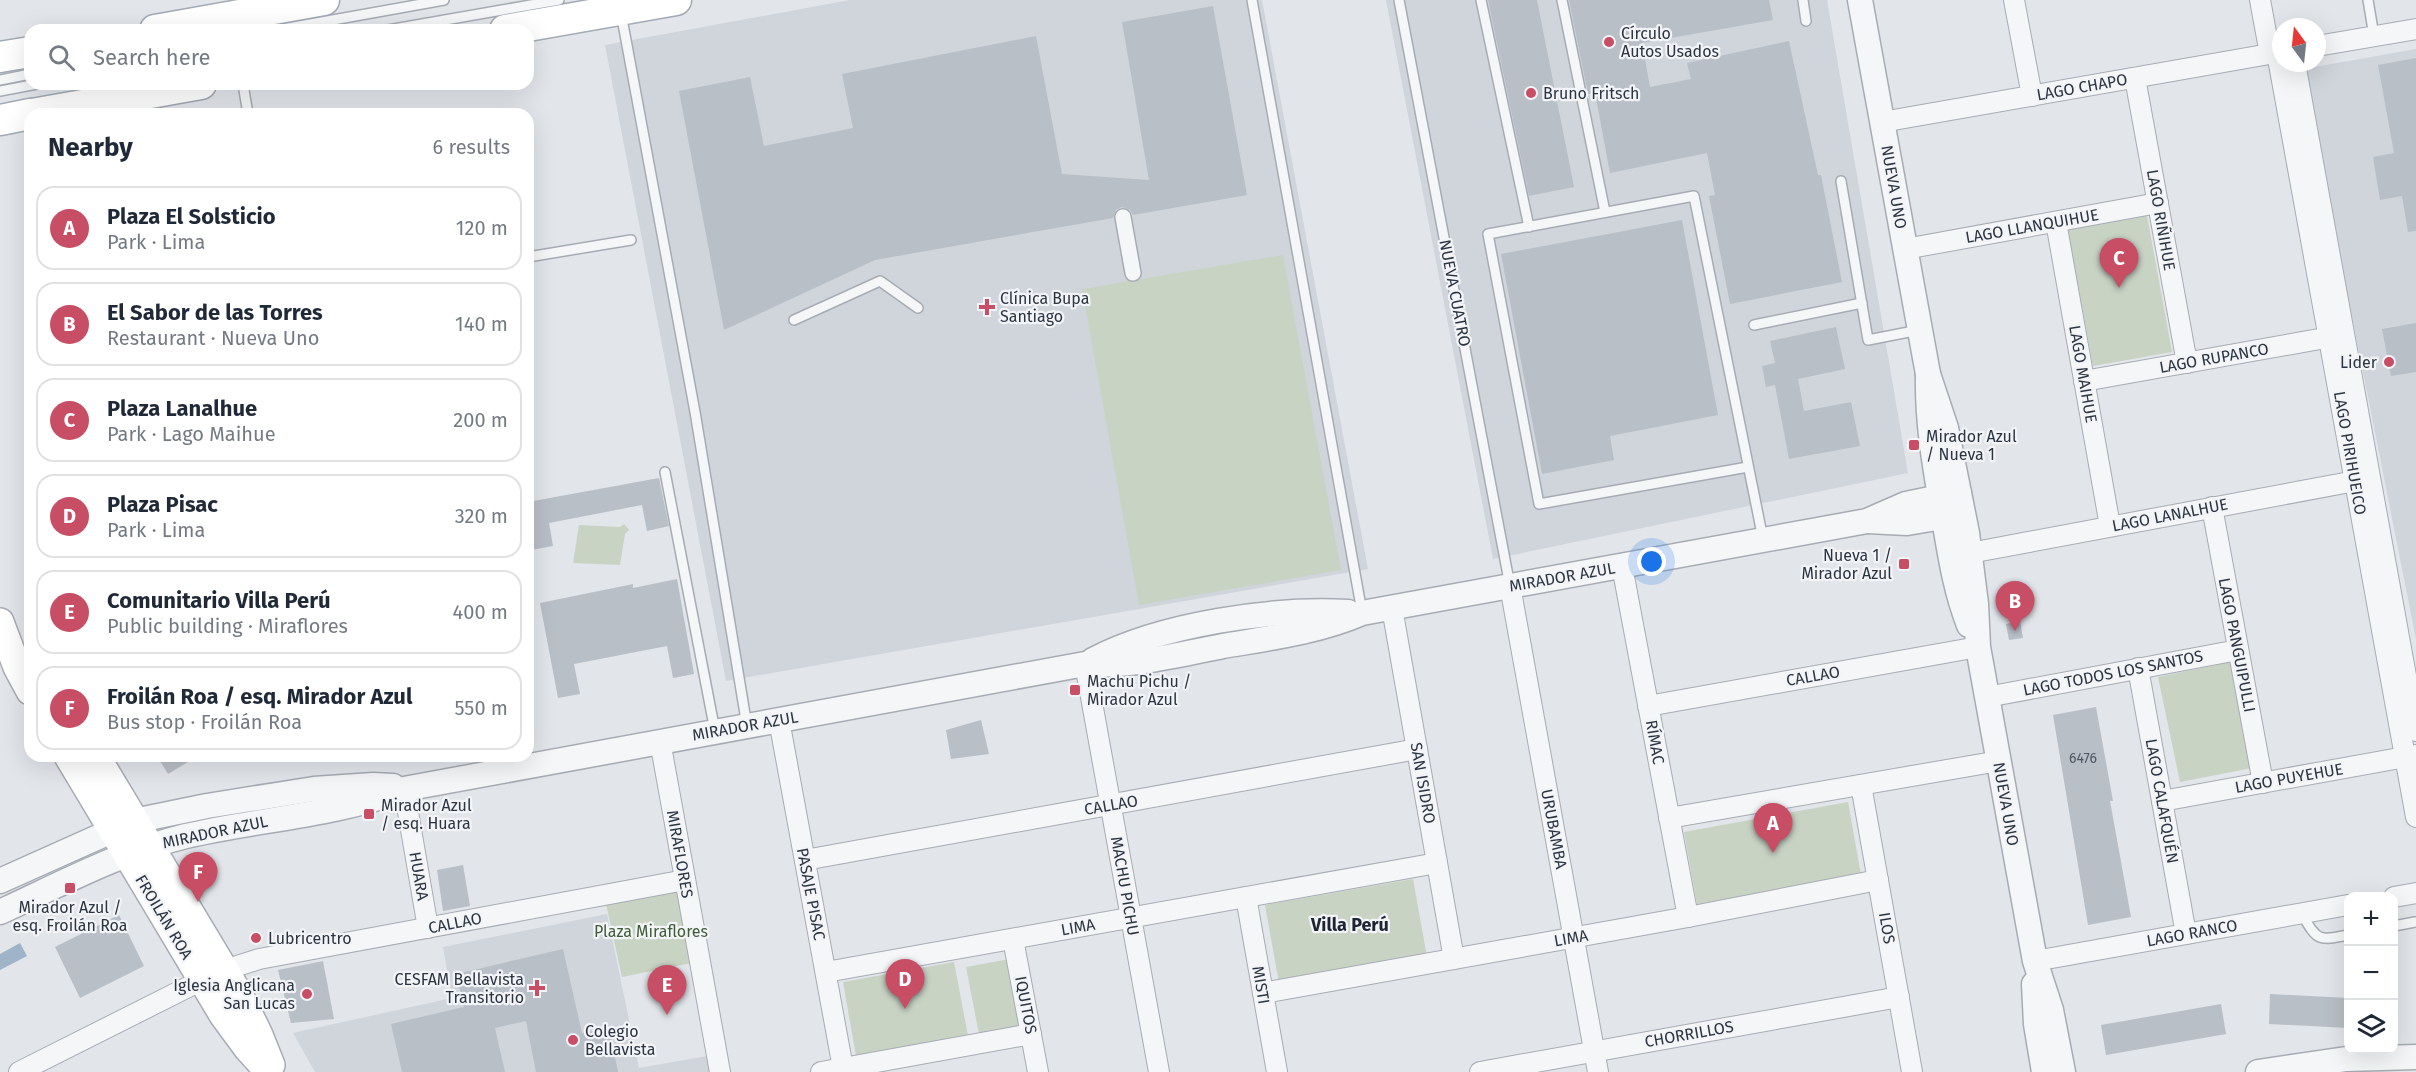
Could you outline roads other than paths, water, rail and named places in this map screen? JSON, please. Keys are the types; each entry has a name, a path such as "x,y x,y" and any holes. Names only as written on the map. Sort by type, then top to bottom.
{"main road":[{"path":"534,25 676,0"},
{"path":"188,24 308,2"},
{"path":"0,57 24,53"},
{"path":"65,108 167,90"},
{"path":"0,120 24,115"},
{"path":"1,622 24,641"},
{"path":"1,622 24,680"},
{"name":"FROILÁN ROA","path":"73,762 139,850 214,975 237,1035 271,1072"},
{"name":"FROILÁN ROA","path":"98,762 122,825"}],"street":[{"name":"NUEVA UNO","path":"1860,0 1928,374 1946,428 1959,598 1978,647"},
{"path":"2014,0 2032,96"},
{"name":"LAGO PIRIHUEICO","path":"2260,0 2272,40"},
{"path":"2326,44 2416,28"},
{"name":"LAGO CHAPO","path":"1882,122 2272,54"},
{"name":"LAGO PIRIHUEICO","path":"2280,72 2336,336 2363,480 2410,756 2416,817"},
{"name":"LAGO PIRIHUEICO","path":"2296,72 2336,336"},
{"name":"LAGO RIÑIHUE","path":"2135,78 2187,363"},
{"name":"LAGO LLANQUIHUE","path":"1905,249 2158,203"},
{"path":"1123,217 1133,273"},
{"name":"LAGO MAIHUE","path":"2056,222 2110,526"},
{"name":"LAGO RUPANCO","path":"2084,381 2336,336"},
{"name":"LAGO PIRIHUEICO","path":"2363,480 2416,731"},
{"name":"LAGO LANALHUE","path":"1970,553 2363,480"},
{"name":"MIRADOR AZUL","path":"0,912 139,850 206,832 361,803 404,789 1085,664 1110,665 1146,661 1305,631 1336,624 1362,613 1868,521 1907,523 1952,505"},
{"name":"NUEVA UNO","path":"1952,505 1970,553 1978,647 2035,961 2051,1010 2063,1072"},
{"name":"LAGO PANGUIPULLI","path":"2211,507 2263,783"},
{"name":"RÍMAC","path":"1622,566 1688,917"},
{"name":"URUBAMBA","path":"1510,586 1598,1072"},
{"name":"SAN ISIDRO","path":"1392,608 1454,959"},
{"name":"CALLAO","path":"1648,706 1978,647"},
{"name":"LAGO TODOS LOS SANTOS","path":"1987,697 2238,650"},
{"name":"MACHU PICHU","path":"1085,664 1159,1072"},
{"name":"LAGO CALAFQUÉN","path":"2138,668 2186,934"},
{"name":"PASAJE PISAC","path":"778,720 843,1068"},
{"name":"MIRAFLORES","path":"660,741 720,1072"},
{"name":"CALLAO","path":"805,860 1417,749"},
{"name":"LAGO PUYEHUE","path":"2162,801 2410,756"},
{"path":"1669,818 1999,761"},
{"name":"MIRADOR AZUL","path":"0,881 122,825 207,806 314,789 373,785 404,789"},
{"name":"ILOS","path":"1861,785 1912,1072"},
{"name":"HUARA","path":"404,789 428,928"},
{"name":"LIMA","path":"825,972 1437,863"},
{"name":"CALLAO","path":"19,1072 214,975 259,959 685,880"},
{"name":"LIMA","path":"1263,993 1688,917 1878,880"},
{"path":"2398,896 2416,893"},
{"name":"MISTI","path":"1246,897 1277,1072"},
{"name":"LAGO RANCO","path":"2035,961 2344,906"},
{"name":"IQUITOS","path":"1013,939 1038,1072"},
{"name":"NUEVA UNO","path":"2035,961 2034,1007 2044,1072"},
{"name":"CHORRILLOS","path":"1480,1072 1899,997"},
{"path":"821,1072 1031,1034"},
{"path":"2259,1072 2346,1059 2416,1057"}],"lane":[{"path":"310,24 444,0"},
{"path":"422,24 559,0"},
{"path":"1252,0 1362,613"},
{"name":"NUEVA CUATRO","path":"1399,0 1510,586"},
{"path":"1481,0 1529,226"},
{"path":"1562,0 1605,212"},
{"path":"1803,0 1806,21"},
{"path":"2368,0 2374,36"},
{"path":"620,10 695,412 747,726"},
{"path":"0,80 24,75"},
{"path":"0,91 24,86"},
{"path":"244,90 247,108"},
{"path":"1841,181 1868,340 1920,330"},
{"path":"1748,466 1539,504 1488,234 1694,196 1763,540"},
{"path":"534,256 631,240"},
{"path":"794,320 880,281 918,308"},
{"path":"1754,325 1862,303"},
{"path":"665,472 715,731"},
{"path":"2301,913 2313,934 2323,939 2344,936"},
{"path":"2398,925 2415,922"}],"water":[{"path":"20,943 27,956 0,970 0,954"}],"place":[{"name":"Círculo Autos Usados","path":"1609,42"},
{"name":"Bruno Fritsch","path":"1531,93"},
{"name":"Plaza Lanalhue","path":"2119,288"},
{"name":"Clínica Bupa Santiago","path":"987,307"},
{"name":"Lider","path":"2389,362"},
{"name":"Mirador Azul / Nueva 1","path":"1914,445"},
{"name":"Nueva 1 / Mirador Azul","path":"1904,564"},
{"name":"El Sabor de las Torres","path":"2015,631"},
{"name":"Machu Pichu / Mirador Azul","path":"1075,690"},
{"name":"Mirador Azul / esq. Huara","path":"369,814"},
{"name":"Plaza El Solsticio","path":"1773,853"},
{"name":"Mirador Azul / esq. Froilán Roa","path":"70,888"},
{"name":"Froilán Roa / esq. Mirador Azul","path":"198,902"},
{"name":"Lubricentro","path":"256,938"},
{"name":"CESFAM Bellavista Transitorio","path":"537,988"},
{"name":"Iglesia Anglicana San Lucas","path":"307,994"},
{"name":"Plaza Pisac","path":"905,1009"},
{"name":"Comunitario Villa Perú","path":"667,1015"},
{"name":"Colegio Bellavista","path":"573,1040"}],"district":[{"name":"Villa Perú","path":"1350,925"}],"park label":[{"name":"Plaza Miraflores","path":"651,931"}]}
